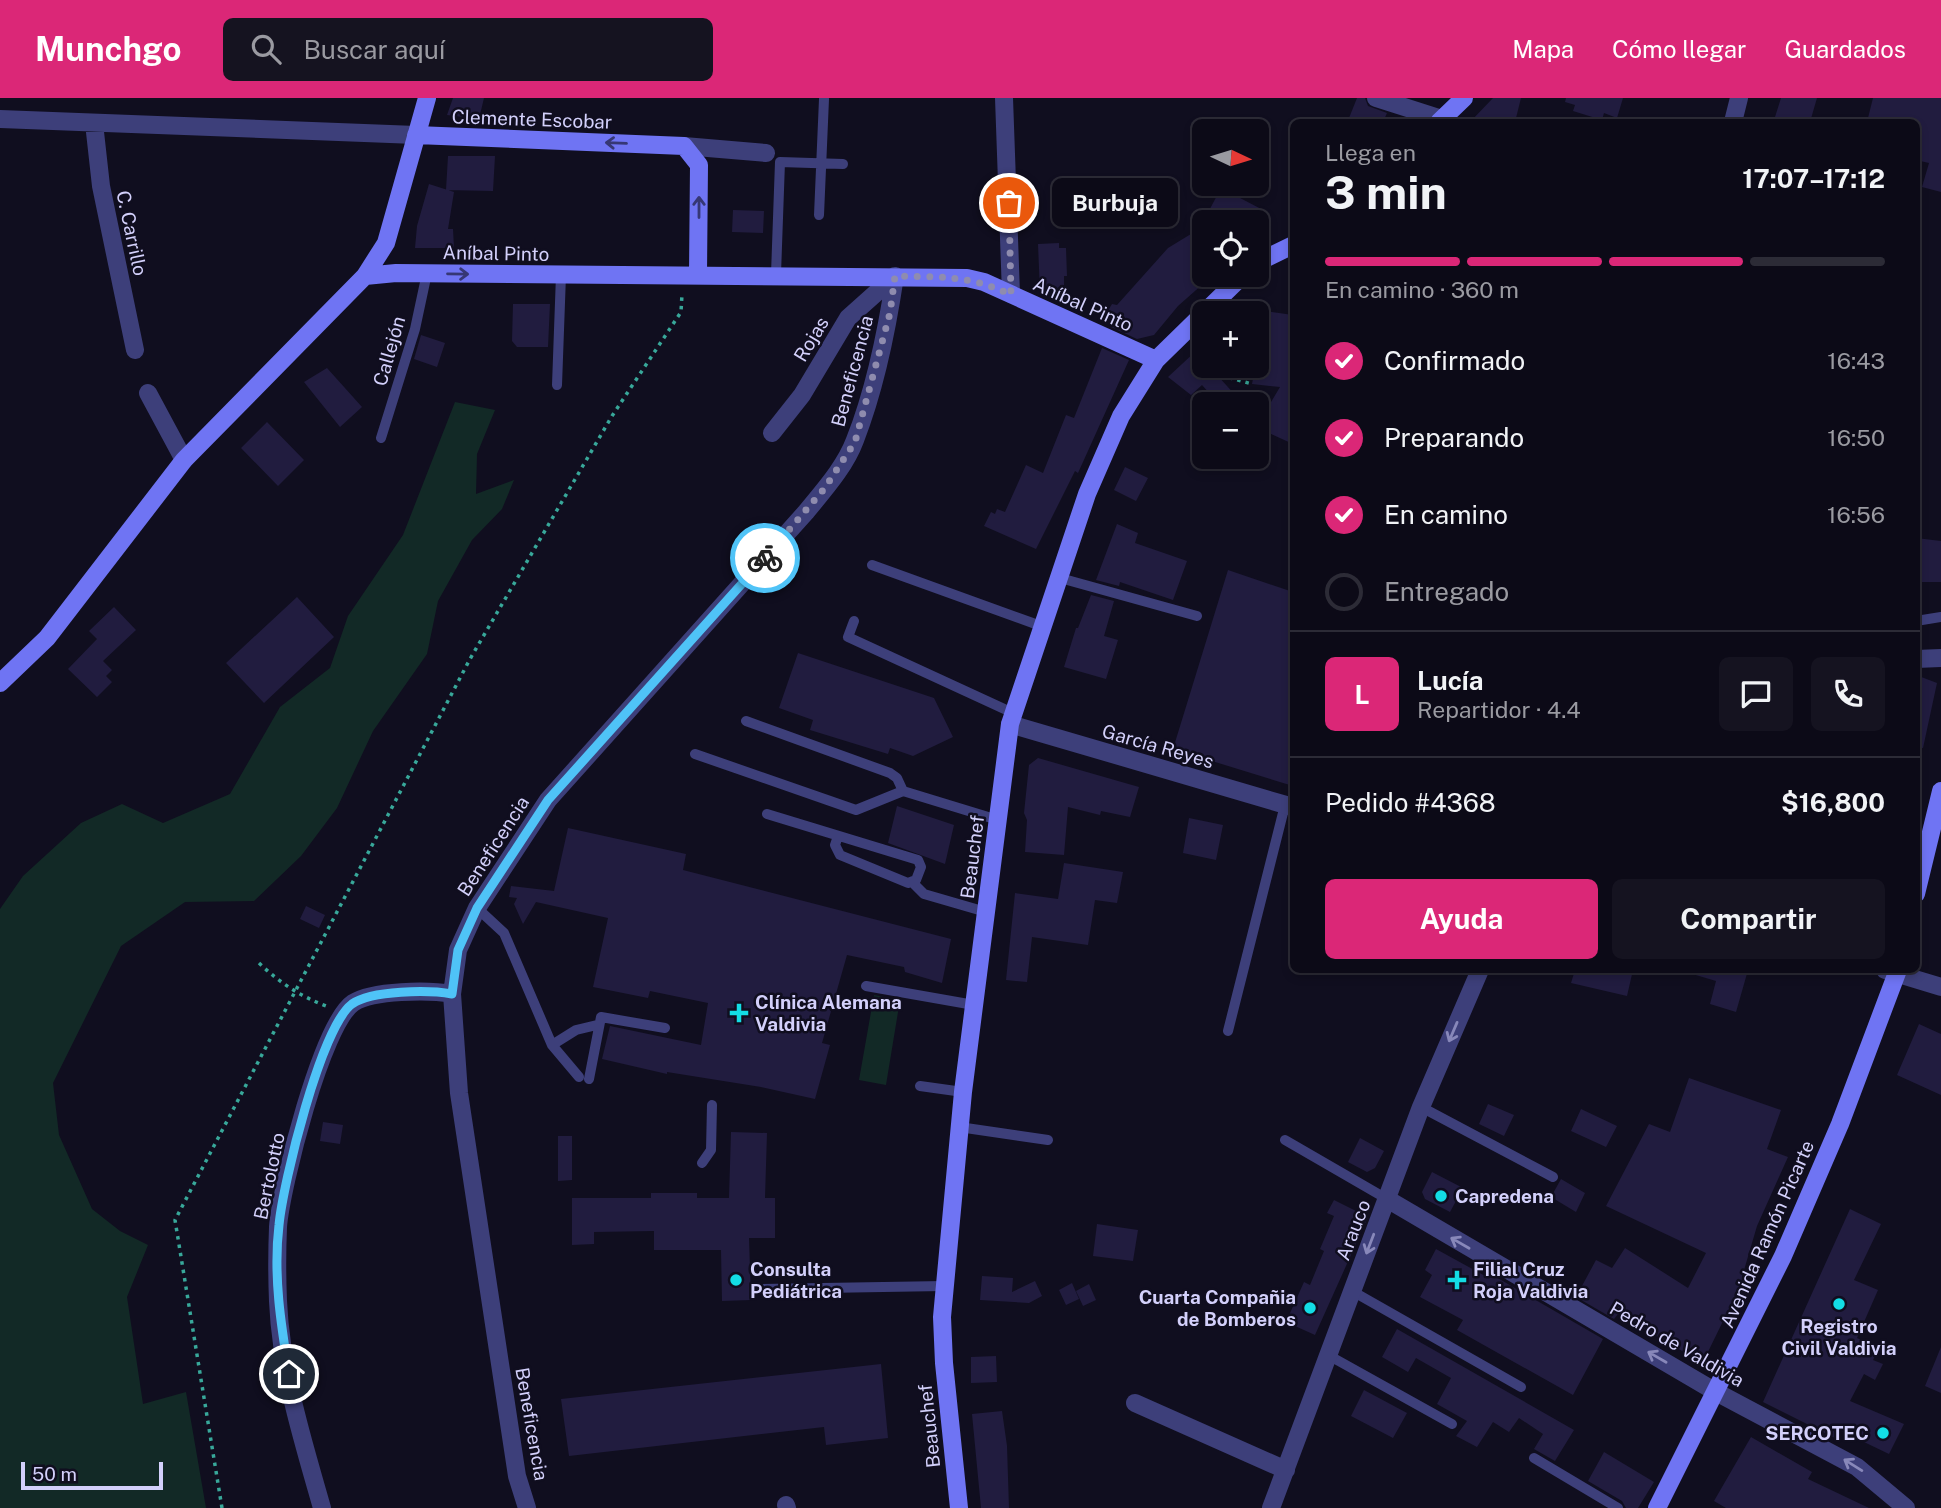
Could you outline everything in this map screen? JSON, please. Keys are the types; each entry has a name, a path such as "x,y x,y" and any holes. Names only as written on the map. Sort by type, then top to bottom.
{"main road":[{"path":"0,683 47,638 184,460 365,276 386,243 427,98"},
{"path":"1442,119 1464,98"},
{"name":"Clemente Escobar","path":"416,135 684,146"},
{"path":"684,146 699,165 691,274"},
{"path":"1269,257 1290,246"},
{"name":"Aníbal Pinto","path":"365,276 427,273 776,274 967,278 984,282 1156,360"},
{"name":"Beauchef","path":"959,1508 944,1363 944,1286 963,1092 1012,719 1087,494 1121,416 1156,360 1231,287"},
{"path":"1920,883 1936,839 1941,791"},
{"name":"Avenida Ramón Picarte","path":"1657,1508 1783,1256 1820,1172 1893,973"}],"street":[{"path":"1004,98 1011,295"},
{"path":"1376,98 1434,119"},
{"path":"1734,119 1740,98"},
{"name":"Clemente Escobar","path":"0,118 416,135"},
{"name":"C. Carrillo","path":"94,123 101,186 135,350"},
{"name":"Clemente Escobar","path":"684,146 766,153"},
{"name":"Rojas","path":"772,433 802,395 848,318 895,276"},
{"name":"Beneficencia","path":"527,1508 517,1476 459,1093 452,994 458,950 477,908 548,800 806,512 837,472 855,442 890,313 895,276"},
{"path":"148,393 184,460"},
{"path":"1920,659 1941,658"},
{"name":"García Reyes","path":"1012,719 1289,806"},
{"name":"Arauco","path":"1271,1508 1421,1107 1479,973"},
{"path":"1902,973 1941,987"},
{"path":"344,1012 363,998 432,991 452,994"},
{"name":"Bertolotto","path":"322,1508 296,1422 278,1302 278,1226 315,1074 344,1012"},
{"name":"Pedro de Valdivia","path":"1387,1199 1716,1392 1857,1467 1906,1508"},
{"path":"1135,1403 1286,1470"}],"lane":[{"path":"819,215 824,99"},
{"path":"776,274 780,162 843,164"},
{"name":"Callejón","path":"381,438 415,329 427,273"},
{"path":"557,385 561,275"},
{"path":"872,565 1041,626"},
{"path":"1059,578 1196,616"},
{"path":"1920,620 1941,617"},
{"path":"854,621 848,637 1012,719"},
{"path":"746,721 890,773 897,778 903,791"},
{"path":"695,754 856,810 903,791 998,820"},
{"path":"1228,1031 1289,806"},
{"path":"767,814 918,860 921,867 913,883"},
{"path":"838,836 835,845 840,855 913,883 924,894 986,912"},
{"path":"477,908 504,933 552,1045 584,1078 601,1017 665,1028"},
{"path":"866,986 974,1005"},
{"path":"552,1045 576,1030 597,1025"},
{"path":"920,1086 963,1092"},
{"path":"702,1163 711,1150 712,1105"},
{"path":"1421,1107 1553,1177"},
{"path":"959,1127 1048,1140"},
{"path":"1285,1140 1387,1199"},
{"path":"758,1289 944,1286"},
{"path":"1352,1291 1521,1387"},
{"path":"1328,1355 1452,1424"},
{"path":"1534,1458 1618,1508"}],"path":[{"path":"222,1508 176,1220 470,659 612,416 681,312 691,274"},
{"path":"1231,378 1252,384"},
{"path":"259,963 277,980 304,998 344,1012"}],"green space":[{"path":"455,402 495,410 477,454 476,494 514,480 502,509 472,540 438,601 427,654 373,731 337,808 301,856 254,901 185,902 121,946 53,1083 59,1135 92,1209 120,1231 148,1245 127,1297 143,1404 186,1392 206,1508 0,1508 0,909 23,876 81,823 122,804 163,823 230,794 280,707 330,668 348,616 403,535"},
{"path":"874,995 900,1000 886,1085 859,1080"}],"building":[{"path":"453,98 484,98 479,119 447,115"},
{"path":"1357,98 1365,98 1368,106 1387,113 1384,119 1349,118"},
{"path":"1493,98 1521,98 1516,119 1473,119"},
{"path":"1566,98 1623,98 1617,118 1604,113 1602,119 1599,119 1573,111 1575,105 1565,102"},
{"path":"1781,98 1817,98 1811,119 1775,117"},
{"path":"1873,98 1941,98 1941,192 1922,187 1929,163 1920,161 1920,119 1868,119"},
{"path":"448,156 495,156 493,191 446,190"},
{"path":"429,184 454,192 448,229 453,229 454,248 415,248 417,226"},
{"path":"1217,196 1236,196 1263,210 1209,210"},
{"path":"733,210 764,211 763,233 732,232"},
{"path":"1192,233 1192,287 1199,287 1178,306 1154,335 1137,339 1111,327 1112,323 1103,319 1112,304 1117,305 1168,248"},
{"path":"1059,243 1059,248 1066,248 1067,276 1064,276 1064,285 1060,285 1060,300 1040,293 1038,244"},
{"path":"513,304 550,304 548,347 517,347 512,341"},
{"path":"1269,312 1290,315 1290,443 1269,433 1269,405 1280,387 1252,384 1253,378 1269,378"},
{"path":"421,335 445,343 437,367 414,359"},
{"path":"1102,348 1129,360 1078,473 1075,471 1036,549 984,526 991,512 995,514 997,509 1005,512 1026,465 1043,473 1066,415 1074,418"},
{"path":"1192,355 1192,378 1220,378 1232,392 1208,392 1202,385 1191,395 1168,377"},
{"path":"327,368 362,407 340,427 304,382"},
{"path":"267,422 304,460 278,486 241,448"},
{"path":"1125,467 1148,478 1136,501 1114,490"},
{"path":"1117,524 1138,533 1135,543 1187,561 1173,600 1120,582 1119,586 1096,580"},
{"path":"1920,538 1941,541 1941,582 1920,582"},
{"path":"1228,570 1290,591 1290,785 1173,749"},
{"path":"1091,595 1114,601 1104,636 1118,640 1106,679 1064,667 1076,628"},
{"path":"297,597 334,637 264,703 226,663"},
{"path":"114,607 136,630 103,661 112,670 106,676 112,682 97,697 68,669 97,639 89,631"},
{"path":"798,653 934,698 953,737 913,756 890,748 888,754 810,730 813,720 779,708"},
{"path":"1920,677 1937,683 1923,748 1920,748"},
{"path":"1038,758 1139,787 1130,817 1101,811 1100,815 1068,807 1064,855 1025,852 1027,820 1024,813 1029,765"},
{"path":"897,806 954,825 945,864 888,843"},
{"path":"1189,818 1223,825 1216,860 1183,853"},
{"path":"568,828 686,854 683,870 951,939 942,983 905,972 904,967 847,955 822,1043 830,1045 815,1099 761,1087 667,1074 602,1059 610,1026 701,1045 708,1003 650,991 648,998 593,987 608,918 536,902 523,924 514,904 517,898 509,897 511,886 554,891"},
{"path":"1064,863 1123,872 1117,903 1095,900 1088,945 1032,937 1027,982 1006,980 1015,893 1058,899"},
{"path":"306,906 325,915 319,928 300,919"},
{"path":"1574,973 1632,973 1627,996 1571,983"},
{"path":"1689,973 1747,973 1736,1012 1710,1004 1716,981"},
{"path":"1919,1024 1941,1034 1941,1095 1897,1075"},
{"path":"1689,1078 1781,1110 1767,1149 1788,1157 1757,1226 1742,1277 1744,1278 1706,1356 1696,1359 1618,1314 1614,1319 1576,1297 1596,1260 1612,1268 1625,1248 1688,1288 1706,1253 1606,1206 1649,1124 1670,1132"},
{"path":"1488,1104 1514,1115 1504,1136 1479,1124"},
{"path":"1581,1109 1617,1126 1606,1147 1571,1131"},
{"path":"323,1122 343,1125 340,1144 320,1141"},
{"path":"731,1132 767,1133 765,1198 775,1198 775,1238 749,1238 751,1300 722,1301 721,1250 654,1250 654,1231 594,1232 594,1244 572,1245 572,1198 651,1198 651,1193 697,1193 697,1198 729,1198"},
{"path":"558,1136 572,1136 572,1180 558,1181"},
{"path":"1360,1138 1384,1151 1375,1168 1367,1172 1348,1162"},
{"name":"Capredena","path":"1432,1172 1463,1188 1450,1212 1425,1199 1422,1192"},
{"path":"1561,1179 1585,1193 1576,1212 1551,1197"},
{"path":"1334,1200 1368,1217 1315,1335 1286,1322 1304,1282 1310,1285 1324,1251 1320,1249 1334,1216 1327,1213"},
{"path":"1850,1209 1881,1224 1854,1280 1878,1290 1857,1338 1879,1348 1873,1360 1883,1364 1875,1380 1864,1374 1850,1401 1904,1424 1889,1454 1841,1431 1837,1439 1763,1402"},
{"path":"1097,1224 1138,1230 1133,1261 1093,1256"},
{"path":"1436,1249 1487,1277 1489,1273 1603,1339 1573,1395 1457,1330 1463,1320 1420,1297 1432,1275 1425,1270"},
{"path":"982,1276 1013,1278 1012,1292 1035,1281 1042,1296 1029,1303 980,1300"},
{"path":"1072,1283 1079,1299 1066,1305 1059,1290"},
{"path":"1089,1284 1096,1300 1083,1306 1076,1291"},
{"path":"1397,1329 1574,1430 1555,1461 1534,1449 1543,1434 1519,1418 1509,1432 1493,1422 1477,1447 1456,1436 1467,1421 1437,1404 1451,1378 1416,1358 1408,1372 1382,1357"},
{"path":"1941,1347 1941,1393 1925,1386"},
{"path":"996,1356 997,1382 971,1383 971,1357"},
{"path":"881,1364 888,1438 826,1445 824,1427 569,1456 561,1399"},
{"path":"1364,1390 1407,1413 1393,1438 1351,1416"},
{"path":"1002,1411 1007,1446 1009,1508 981,1508 972,1414"},
{"path":"1751,1437 1812,1472 1808,1479 1869,1508 1726,1508 1714,1501"},
{"path":"1604,1452 1654,1482 1638,1508 1626,1508 1622,1501 1588,1481"}],"way so far":[{"path":"765,558 824,489 855,442 890,313 895,276 967,278 984,282 1011,295 1009,203"}],"place":[{"name":"Burbuja","path":"1009,203"},
{"name":"Clínica Alemana Valdivia","path":"739,1013"},
{"name":"Capredena","path":"1441,1196"},
{"name":"Consulta Pediátrica","path":"736,1280"},
{"name":"Filial Cruz Roja Valdivia","path":"1457,1280"},
{"name":"Registro Civil Valdivia","path":"1839,1304"},
{"name":"Cuarta Compañia de Bomberos","path":"1310,1308"},
{"name":"SERCOTEC","path":"1883,1433"}],"route":[{"path":"289,1374 278,1302 278,1226 315,1074 344,1012 363,998 432,991 452,994 458,950 477,908 548,800 765,558"}]}
